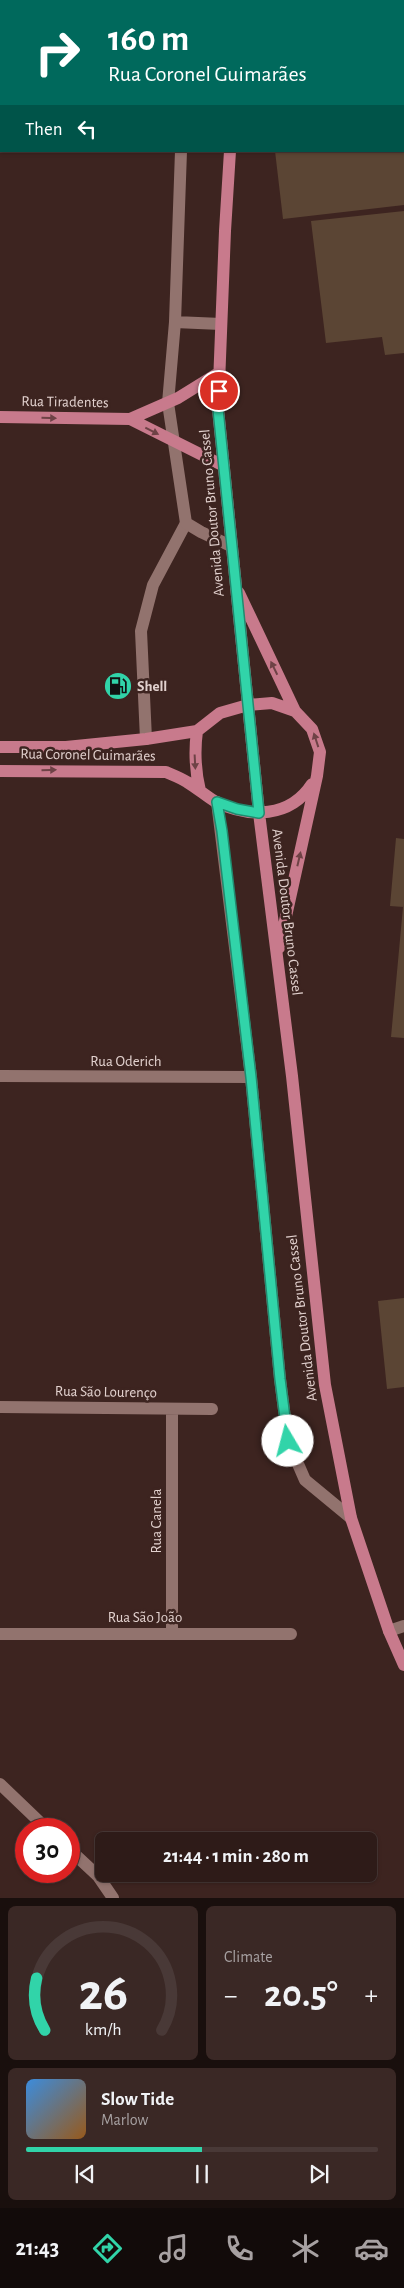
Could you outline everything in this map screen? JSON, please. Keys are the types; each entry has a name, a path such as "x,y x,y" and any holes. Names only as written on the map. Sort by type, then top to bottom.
{"main road":[{"name":"Avenida Doutor Bruno Cassel","path":"230,152 218,409 259,813 325,1385 351,1518 388,1631 404,1666"},
{"name":"Rua Tiradentes","path":"0,418 130,419 168,403 220,372"},
{"name":"Rua Tiradentes","path":"130,419 224,466"},
{"path":"235,584 295,711 312,729 320,752 317,776 276,958"},
{"name":"Rua Coronel Guimarães","path":"0,748 66,747 146,739 197,731 220,713 248,705 272,703 295,711"},
{"path":"197,731 194,752 195,772 200,792"},
{"name":"Rua Coronel Guimarães","path":"0,771 166,772 186,780 200,792 217,802 237,809 259,813 283,810 304,797 317,776"}],"street":[{"path":"146,739 141,631 153,585 186,522 168,403 175,322 181,152"},
{"path":"175,322 222,324"},
{"path":"186,522 201,532 231,546"},
{"path":"217,802 251,1077 280,1379 288,1441 305,1480 351,1518"},
{"name":"Rua Oderich","path":"0,1076 251,1077"},
{"name":"Rua São Lourenço","path":"0,1407 212,1409"},
{"name":"Rua Canela","path":"172,1409 172,1633"},
{"path":"388,1631 404,1626"},
{"name":"Rua São João","path":"0,1634 291,1634"},
{"path":"0,1784 36,1818"},
{"path":"80,1859 98,1876 114,1898"}],"building":[{"path":"275,152 404,152 404,205 283,219"},
{"path":"404,211 404,353 385,355 382,337 326,343 311,221"},
{"path":"396,838 404,839 404,907 390,906"},
{"path":"404,907 404,1038 391,1037"},
{"path":"404,1298 404,1387 387,1389 378,1301"}],"place":[{"name":"Shell","path":"118,686"}],"route":[{"path":"219,391 218,409 259,813 237,809 217,802 251,1077 280,1379 288,1441"}]}
